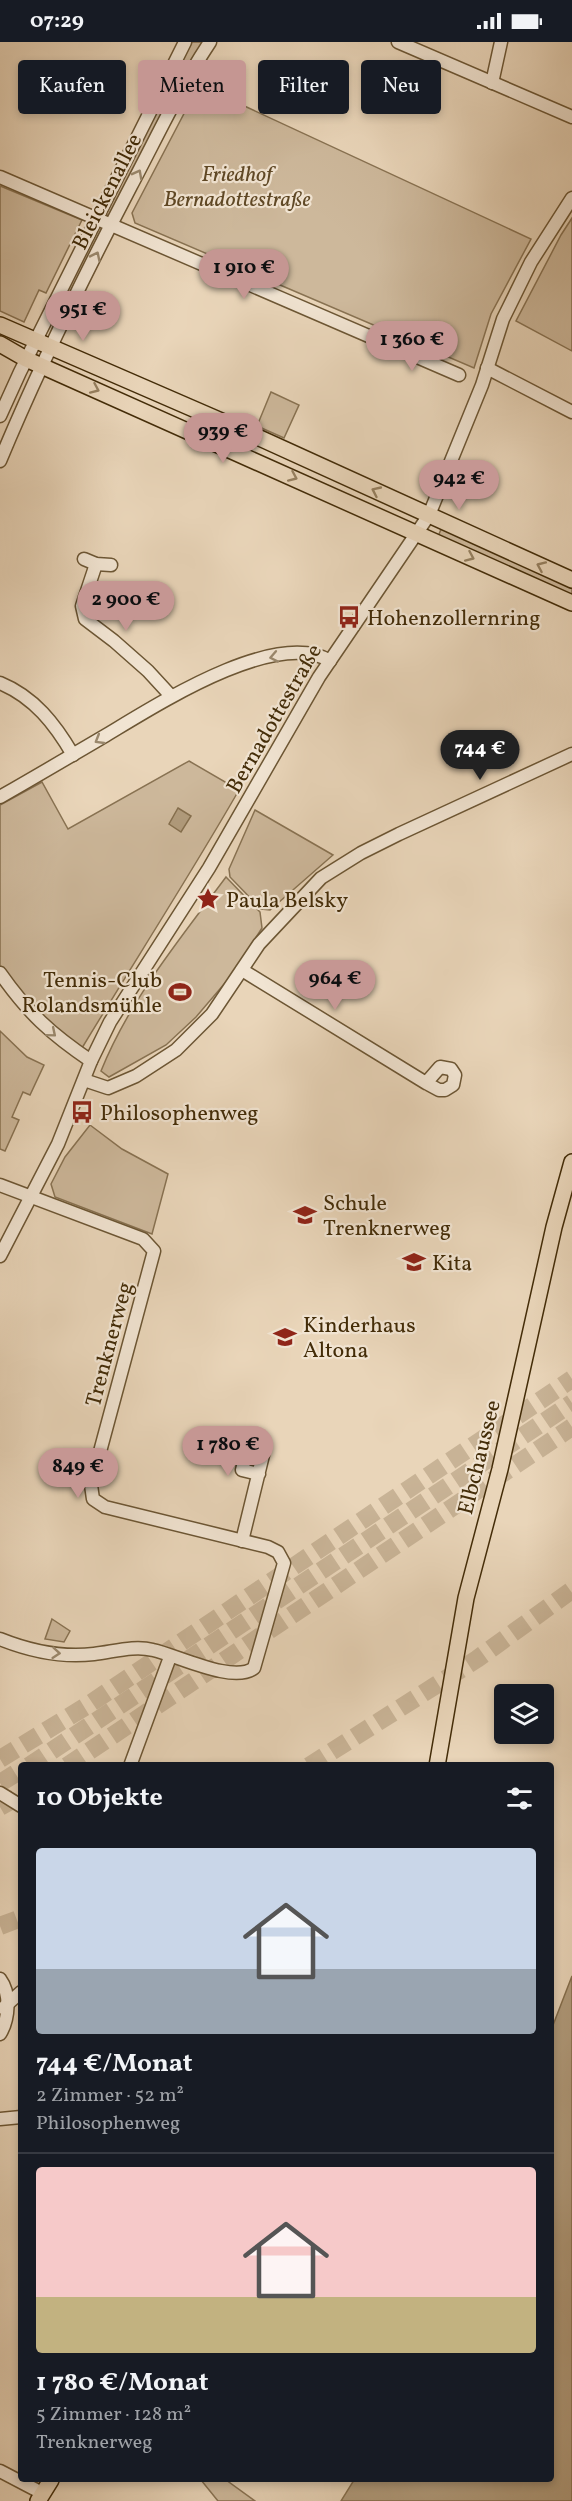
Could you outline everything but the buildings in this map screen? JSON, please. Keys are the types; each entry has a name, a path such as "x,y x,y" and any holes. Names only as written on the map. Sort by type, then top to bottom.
{"main road":[{"path":"0,325 242,430 572,580"},
{"path":"0,344 26,359 572,603"},
{"name":"Elbchaussee","path":"438,1762 466,1598 500,1469 554,1227 572,1162"},
{"path":"40,2497 50,2482"}],"street":[{"name":"Bleickenallee","path":"0,416 26,359 185,42"},
{"name":"Bleickenallee","path":"0,461 42,366 111,226 176,101 210,42"},
{"path":"398,42 572,117"},
{"path":"492,83 501,42"},
{"path":"0,177 459,375"},
{"name":"Bernadottestraße","path":"0,1256 58,1144 91,1061 110,1022 198,887 330,661 429,515 482,385 503,319 522,279 552,226 572,198"},
{"path":"487,368 572,412"},
{"path":"111,565 90,562 81,612 85,620 114,641 148,671 171,696"},
{"path":"0,797 171,696 211,676 256,660 301,651 319,655 330,661"},
{"path":"0,683 22,694 46,714 73,755"},
{"path":"84,1080 108,1088 136,1076 176,1050 212,1014 272,929 321,878 335,868 399,834 572,754"},
{"path":"242,970 426,1083"},
{"path":"0,973 41,1024 56,1038 91,1061"},
{"path":"0,1185 30,1195"},
{"name":"Trenknerweg","path":"0,1639 33,1651 43,1652 93,1655 135,1649 153,1650 170,1657 237,1674 248,1672 254,1668 284,1563 278,1552 243,1541 105,1507 93,1498 91,1485 154,1251 143,1239 30,1195"},
{"path":"243,1541 259,1474"},
{"path":"131,1762 170,1657"},
{"path":"0,1793 18,1804"},
{"path":"0,1979 6,1990 4,2027 0,2034"},
{"path":"4,2008 18,1995"},
{"path":"0,2119 18,2117"},
{"path":"0,2471 40,2497"}],"green space":[{"path":"189,42 206,42 196,60 180,60"},
{"name":"Friedhof Bernadottestraße","path":"246,107 531,239 491,314 474,368 135,223 132,213 184,114 246,114"},
{"path":"153,114 167,114 111,217 103,213"},
{"path":"0,186 82,220 46,293 39,290 24,322 0,311"},
{"path":"572,218 572,351 516,321"},
{"path":"98,225 103,227 104,233 57,324 53,321"},
{"path":"271,392 299,405 284,438 257,426"},
{"path":"441,529 572,585 572,598 438,537"},
{"path":"189,761 239,790 82,1048 59,1035 26,1001 0,967 0,805 42,782 68,829"},
{"path":"255,810 333,855 270,910 261,909 230,877 229,869"},
{"name":"Tennis-Club Rolandsmühle","path":"226,877 260,912 262,928 231,976 196,1017 166,1045 109,1077 101,1071 126,1019 157,970"},
{"path":"0,1031 27,1057 44,1065 30,1095 23,1092 12,1117 19,1120 5,1151 0,1149"},
{"path":"90,1125 122,1149 168,1174 152,1234 55,1197 51,1184 65,1157"},
{"path":"52,1619 70,1631 64,1642 45,1639"},
{"path":"203,2482 229,2482 255,2501 218,2501"}],"shaded area":[{"path":"178,808 191,816 181,832 169,824"},
{"path":"572,1976 572,2501 341,2501 353,2482 554,2482 554,2023"}],"tunnel":[{"path":"0,1759 88,1705 572,1379"},
{"path":"35,1762 572,1403"},
{"path":"73,1762 572,1427"},
{"path":"315,1762 477,1659 572,1590"},
{"path":"0,1783 18,1772"},
{"path":"0,1807 18,1797"},
{"path":"0,1926 18,1919"}],"place":[{"name":"Hohenzollernring","path":"349,617"},
{"name":"Paula Belsky","path":"208,899"},
{"name":"Tennis-Club Rolandsmühle","path":"180,992"},
{"name":"Philosophenweg","path":"82,1112"},
{"name":"Schule Trenknerweg","path":"305,1215"},
{"name":"Kita","path":"414,1262"},
{"name":"Kinderhaus Altona","path":"285,1337"}]}
